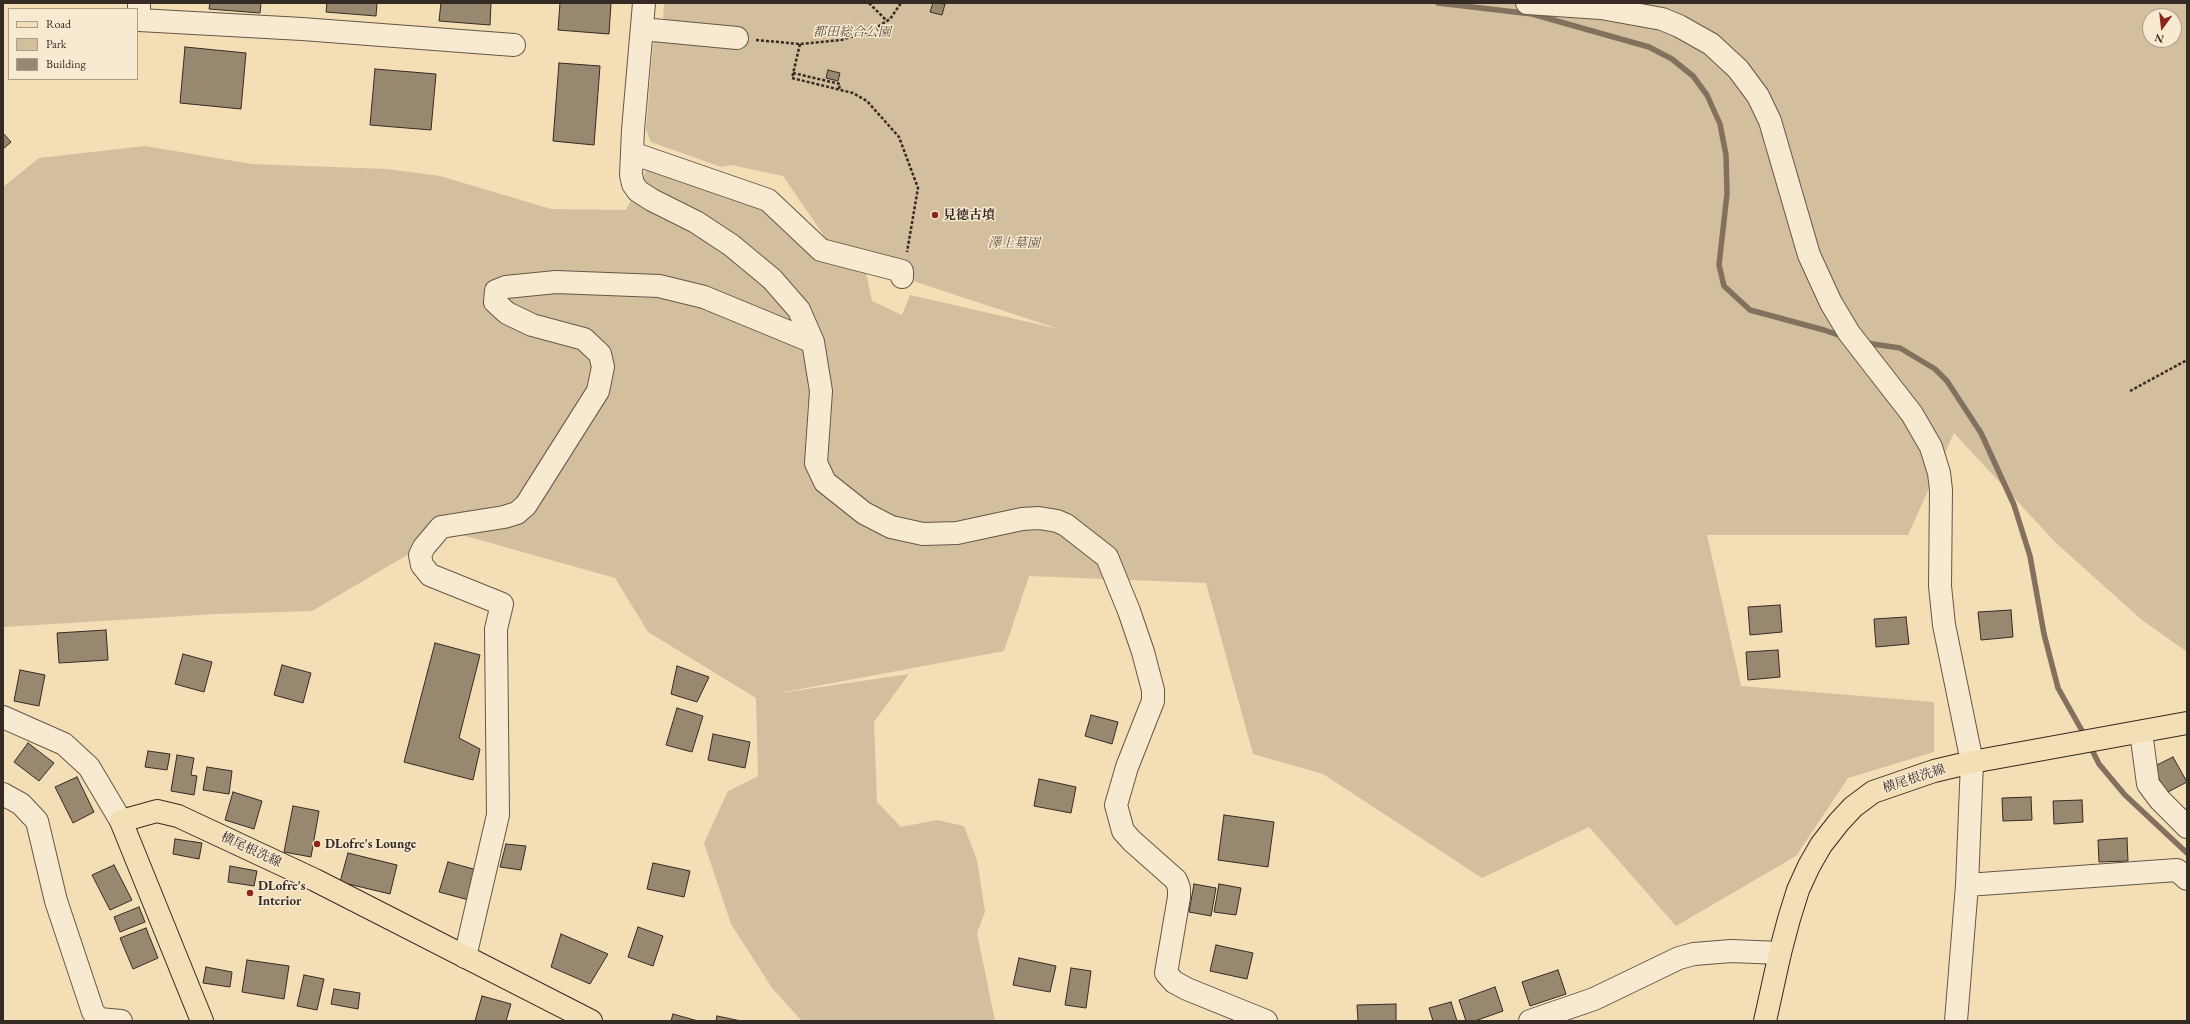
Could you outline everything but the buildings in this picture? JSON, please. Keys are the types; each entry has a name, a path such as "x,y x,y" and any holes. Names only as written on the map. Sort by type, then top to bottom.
{"main road":[{"name":"横尾根洗線","path":"1765,1021 1780,953 1798,890 1809,866 1821,845 1853,807 1873,792 1897,782 1972,762 2187,723"},
{"name":"横尾根洗線","path":"121,821 157,811 178,816 315,880 591,1021"},
{"path":"121,821 202,1021"}],"street":[{"path":"139,3 139,20 302,29 514,45"},
{"path":"644,3 630,175 638,191 652,200 696,222 731,245 772,279 799,310 813,342 821,391 816,463 825,482 843,498 864,513 891,527 923,534 957,533 1022,519 1039,518 1057,521 1082,536 1107,557 1129,610 1143,652 1153,690 1153,701 1127,767 1116,805 1123,831 1176,880 1179,888 1179,896 1166,973 1174,982 1187,990 1266,1021"},
{"path":"1527,3 1601,8 1647,16 1679,26 1711,44 1742,74 1758,96 1774,133 1806,244 1817,274 1848,333 1912,414 1931,447 1939,473 1941,490 1940,586 1944,624 1972,762 1967,885 1956,1021"},
{"path":"642,29 733,33"},
{"path":"632,153 768,200 821,250 902,274"},
{"path":"465,957 498,815 496,629 502,604 430,574 422,565 420,556 424,547 441,527 504,517 517,513 526,505 598,390 603,367 600,354 584,339 532,325 507,313 496,302 496,291 506,287 556,282 660,286 704,297 813,342"},
{"path":"3,717 64,744 90,767 121,821"},
{"path":"2141,732 2148,784 2160,800 2187,827"},
{"path":"3,794 21,804 37,821 56,901 93,1012 99,1019 121,1021"},
{"path":"1967,885 2177,870 2187,879"},
{"path":"1530,1021 1594,999 1679,958 1694,954 1731,952 1780,953"}],"path":[{"path":"869,3 887,21"},
{"path":"733,33 800,44 841,40 871,31 887,21 901,3"},
{"path":"800,44 792,78 853,93 867,101 899,138 918,188 912,230 902,274"},
{"path":"793,73 840,84 838,89"},
{"path":"2130,391 2187,360"}],"green space":[{"path":"664,3 2187,3 2187,652 2142,620 2056,543 1954,433 1908,535 1707,535 1741,686 1934,702 1934,752 1848,778 1796,856 1676,926 1589,827 1482,878 1323,774 1253,754 1206,583 1029,576 1004,651 774,694 909,674 874,722 877,802 901,827 937,820 964,826 977,860 985,912 977,933 995,1021 802,1021 772,988 731,924 704,843 728,791 758,776 756,698 648,632 615,578 448,531 312,611 217,614 3,627 3,187 39,158 145,146 252,164 387,169 440,176 551,209 626,210 649,165 763,205 866,273 872,301 902,315 910,295 1059,329 910,280 911,264 829,243 783,176 731,165 721,167 651,142 646,130 654,35 662,36"}],"waterway":[{"path":"1438,3 1532,14 1649,47 1672,59 1693,76 1707,95 1720,124 1726,155 1727,194 1719,265 1724,286 1750,310 1824,330 1844,337"},
{"path":"1866,343 1900,348 1935,369 1947,381 1981,433 2014,505 2030,556 2044,634 2058,688 2085,736"},
{"path":"2090,746 2099,764 2125,795 2187,853"}],"place":[{"name":"見徳古墳","path":"935,215"},
{"name":"DLofre's Lounge","path":"317,844"},
{"name":"DLofre's Interior","path":"250,893"}],"park label":[{"name":"都田総合公園","path":"852,32"},
{"name":"澤上墓園","path":"1014,243"}]}
